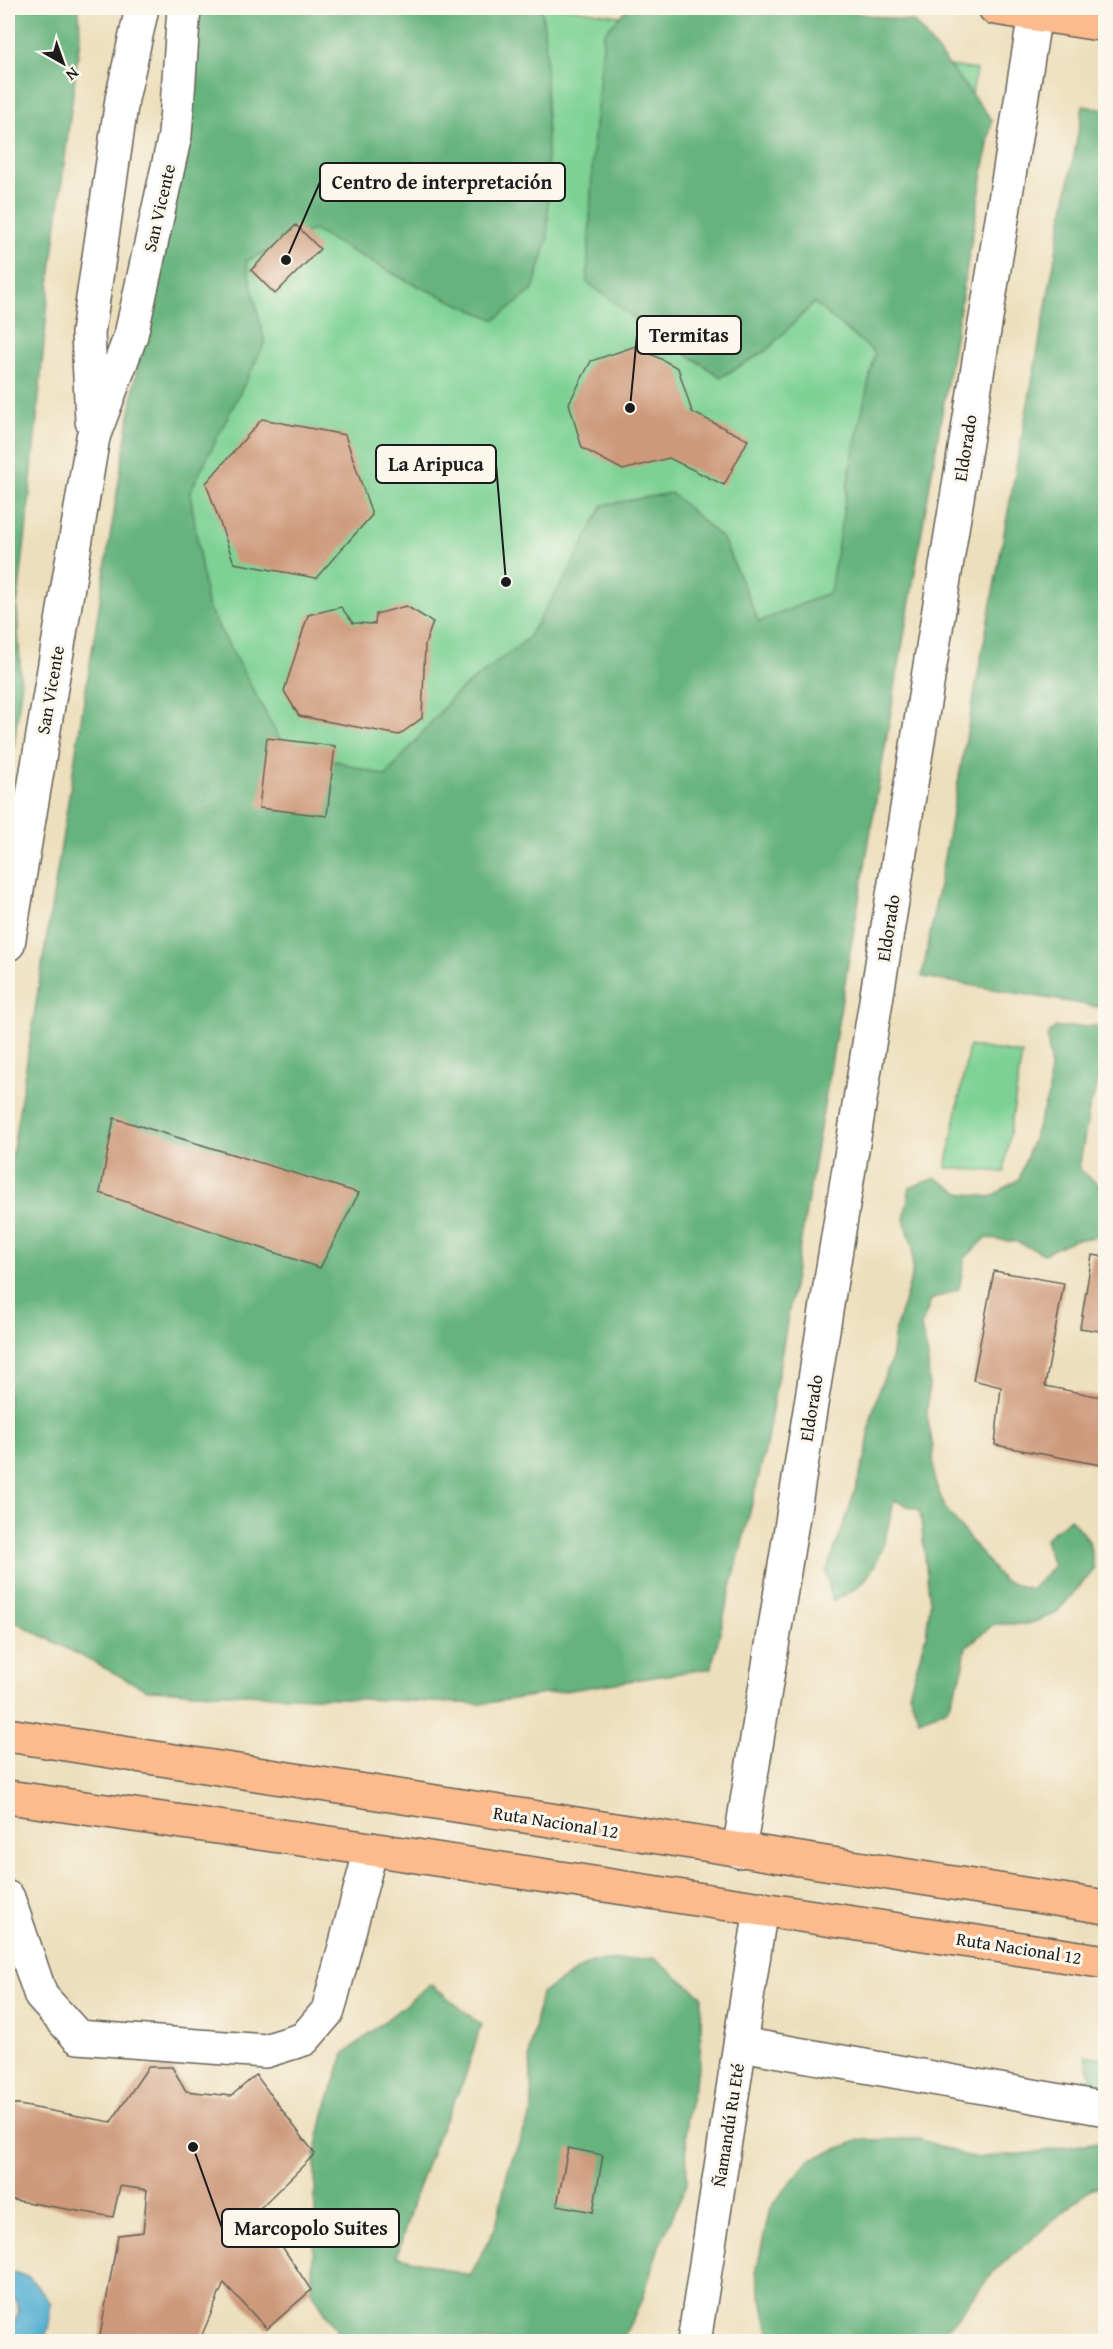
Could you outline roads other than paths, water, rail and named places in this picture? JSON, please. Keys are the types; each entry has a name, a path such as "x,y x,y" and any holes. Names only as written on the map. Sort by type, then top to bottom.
{"main road":[{"path":"995,8 1038,11 1106,25"},
{"name":"Ruta Nacional 12","path":"8,1735 1106,1907"},
{"name":"Ruta Nacional 12","path":"8,1797 371,1849 1106,1962"}],"street":[{"name":"San Vicente","path":"93,437 88,333 122,99 142,8"},
{"name":"San Vicente","path":"8,944 93,437 131,335 175,135 184,8"},
{"name":"Eldorado","path":"739,1851 1038,11"},
{"path":"8,1898 41,1996 78,2037 265,2051 303,2039 328,2011 371,1849"},
{"name":"Ñamandú Ru Eté","path":"694,2342 760,1908"},
{"path":"741,2044 1106,2109"}],"water":[{"path":"14,2272 30,2278 50,2302 48,2328 41,2341 8,2341 8,2335 19,2311 15,2299 8,2297 8,2275"}],"place":[{"name":"Centro de interpretación","path":"286,260"},
{"name":"Termitas","path":"630,408"},
{"name":"La Aripuca","path":"506,582"},
{"name":"Marcopolo Suites","path":"193,2147"}]}
